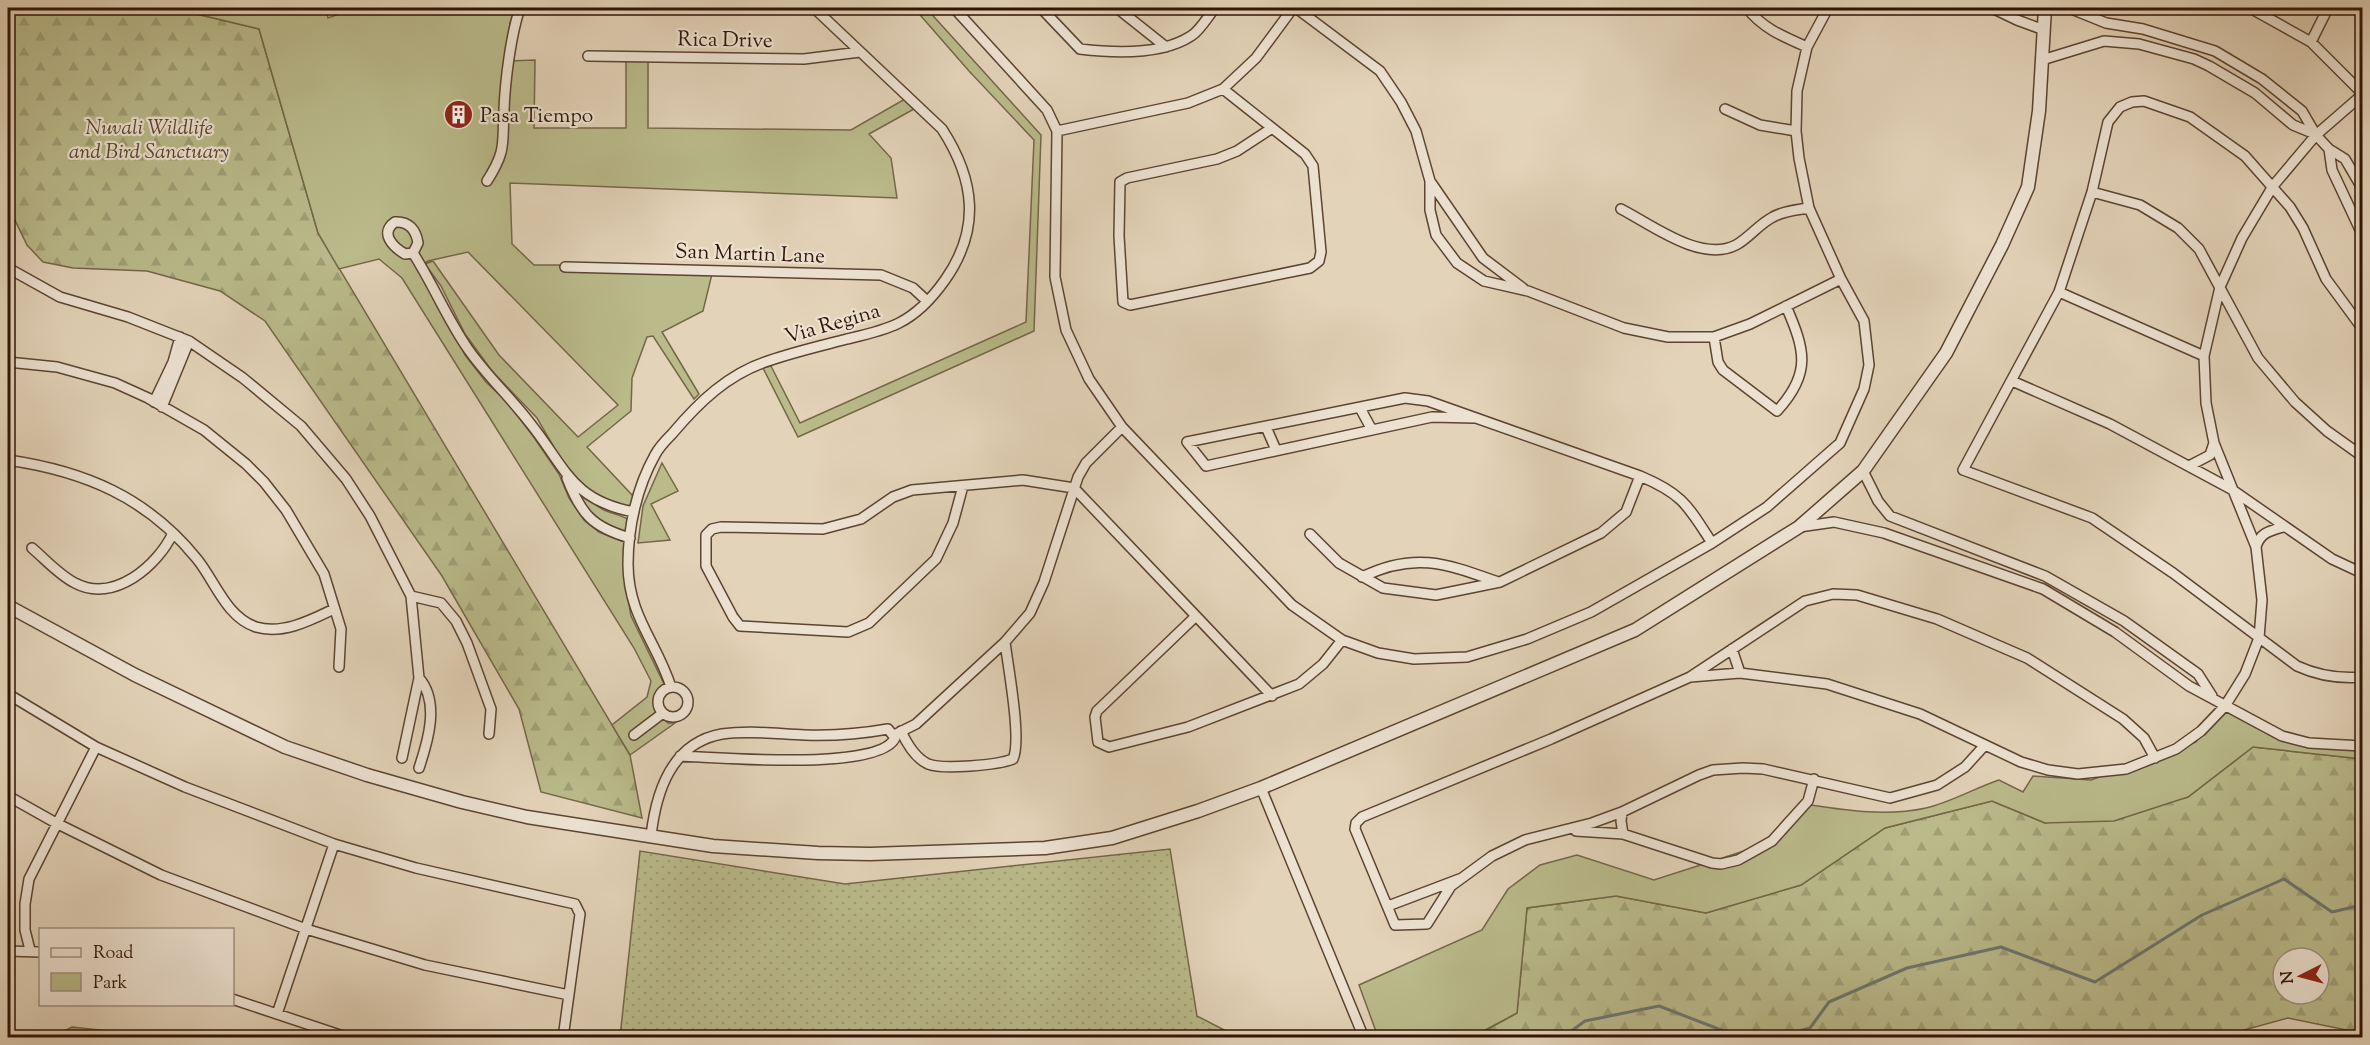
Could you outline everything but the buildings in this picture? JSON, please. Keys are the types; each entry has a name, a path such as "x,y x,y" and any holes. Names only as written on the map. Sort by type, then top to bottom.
{"street":[{"path":"487,181 496,167 505,137 504,111 514,25 520,8"},
{"name":"Via Regina","path":"671,687 666,671 645,634 635,606 628,566 634,512 642,484 655,453 690,412 712,392 740,373 762,363 898,323 914,314 942,284 962,252 969,219 968,184 956,153 942,129 814,8"},
{"path":"954,8 1047,110 1057,131 1055,277 1066,330 1089,379 1122,427 1292,605 1342,640 1378,653 1414,659 1467,657 1527,639 1591,612 1712,543 1767,507 1840,443 1864,389 1869,365 1864,321 1841,279 1809,208 1798,158 1796,131 1797,91 1807,48 1828,8"},
{"path":"1041,8 1080,49 1110,53 1166,47 1192,36 1215,8"},
{"path":"1117,8 1166,47"},
{"path":"1057,131 1188,103 1223,89 1256,58 1295,8 1380,71 1416,130 1430,182 1430,210 1436,235 1457,263 1484,281 1528,291 1624,328 1668,338 1714,337 1750,324 1841,279"},
{"path":"1747,8 1755,18 1779,35 1807,48"},
{"path":"1992,8 2044,30"},
{"path":"8,606 135,675 285,747 367,775 462,802 527,817 713,846 818,853 881,854 1045,848 1112,838 1261,788 1635,630 1799,527 1863,471 1946,353 2002,245 2028,187 2039,111 2045,8"},
{"path":"2069,8 2106,23 2143,29 2215,51 2262,79 2302,111 2316,135 2329,149 2345,159 2362,188"},
{"path":"1690,677 1740,674 1827,684 1920,714 2021,762 2048,770 2078,774 2126,769 2176,749 2201,731 2225,706 2245,674 2259,638 2262,600 2256,547 2214,443 2206,403 2204,356 2220,287 2242,238 2273,186 2316,135 2362,94 2311,42 2250,8"},
{"path":"2311,42 2328,8"},
{"path":"2104,41 2106,23"},
{"path":"2042,60 2104,41 2139,44 2194,59 2255,93 2294,125 2316,135"},
{"path":"2210,66 2215,51"},
{"name":"Rica Drive","path":"588,56 804,58 861,52"},
{"path":"1223,89 1305,154 1313,166 1321,252 1319,261 1310,268 1130,305 1123,303 1119,236 1120,182 1127,178 1217,159 1237,151 1272,128"},
{"path":"2362,328 2326,279 2303,228 2290,207 2245,156 2190,117 2144,101 2120,106 2108,122 2092,192 2059,292 1963,470 2092,518 2173,573 2297,666 2315,674 2342,679 2362,677"},
{"path":"1725,109 1760,125 1796,131"},
{"path":"2329,149 2332,170 2362,234"},
{"path":"1430,182 1483,258 1528,291"},
{"path":"2092,192 2140,205 2178,228 2199,249 2258,358 2295,402 2327,431 2362,456"},
{"path":"1621,209 1687,244 1703,250 1717,250 1735,245 1772,217 1809,208"},
{"path":"413,253 469,350 529,421 565,473 591,497 609,507 634,512"},
{"name":"San Martin Lane","path":"565,267 881,275 912,288 927,301"},
{"path":"8,268 60,297 185,339 273,401 323,450 346,479 370,516 411,596 419,678 413,715 402,758"},
{"path":"2059,292 2204,356"},
{"path":"1714,337 1718,362 1723,370 1777,411 1789,398 1798,382 1803,356 1798,336 1785,306"},
{"path":"158,404 173,362 185,339"},
{"path":"8,362 57,367 115,383 204,430 264,482 286,510 324,574 341,629 339,667"},
{"path":"2012,381 2110,424 2231,489 2332,559 2362,573"},
{"path":"1474,418 1432,417 1206,465 1187,442 1406,398 1428,400 1665,486 1679,496 1712,543"},
{"path":"1360,408 1372,430"},
{"path":"680,756 816,761 871,754 892,744 898,733 916,724 1005,642 1030,612 1044,582 1074,488 1086,463 1122,427"},
{"path":"1266,427 1276,450"},
{"path":"2189,466 2210,455 2214,443"},
{"path":"8,460 44,465 100,484 145,510 173,533 197,559 234,613 256,627 272,629 305,623 334,609"},
{"path":"1863,471 1878,501 1890,516 2045,576 2124,621 2198,674 2212,696"},
{"path":"565,473 575,499 592,521 604,530 630,538"},
{"path":"1310,534 1340,563 1383,588 1436,596 1500,582 1601,533 1626,512 1640,476"},
{"path":"963,486 953,523 936,559 869,623 848,632 740,626 706,566 706,535 712,529 721,527 823,529 861,519 893,497 912,490 1023,480 1074,488 1272,696"},
{"path":"1884,533 1890,516"},
{"path":"1799,527 1834,522 1884,533 2043,589 2115,632 2189,686 2212,696 2225,706 2282,736 2309,743 2362,746"},
{"path":"2256,547 2258,540 2267,531 2283,527"},
{"path":"32,548 62,575 77,585 93,589 104,588 125,583 137,575 168,543 173,533"},
{"path":"1362,577 1377,569 1422,561 1448,565 1500,582"},
{"path":"2006,576 2013,563"},
{"path":"1985,745 1965,766 1937,785 1909,795 1890,798 1763,769 1713,770 1622,812 1526,840 1492,856 1451,886 1427,924 1395,925 1355,829 1356,823 1362,817 1551,739 1690,677 1805,601 1833,594 1857,595 1937,619 2027,658 2123,719 2144,738 2155,758"},
{"path":"411,596 441,603 456,621 467,643 491,708 489,734"},
{"path":"1196,616 1097,711 1095,717 1098,742 1109,747 1188,727 1272,696 1299,684 1323,664 1342,640"},
{"path":"651,836 661,786 680,756 694,745 720,735 757,732 851,735 888,729 898,733 920,759 929,765 967,765 1013,759 1017,752 1005,642"},
{"path":"1732,649 1740,674"},
{"path":"419,678 428,690 430,703 426,745 419,768"},
{"path":"671,687 681,688 688,696 688,706 682,714 667,716 663,712 659,704 660,695 671,687"},
{"path":"8,694 96,747 185,787 334,844 416,867 575,904 580,914 563,1038"},
{"path":"634,735 663,712"},
{"path":"30,950 25,930 29,879 96,747"},
{"path":"1562,831 1623,834 1721,864 1738,860 1772,841 1808,801 1814,779"},
{"path":"1261,788 1364,1038"},
{"path":"8,796 56,823 161,875 306,929 425,965 569,995"},
{"path":"1622,812 1623,834"},
{"path":"277,1014 334,844"},
{"path":"1388,906 1462,878"},
{"path":"8,951 39,952"},
{"path":"234,1000 349,1038"}],"green space":[{"name":"Nuvali Wildlife and Bird Sanctuary","path":"8,8 171,8 259,29 318,233 630,755 642,818 541,792 519,709 442,576 265,321 220,291 147,271 73,268 43,262 27,245 13,216 8,171"},
{"path":"172,8 326,8 328,18 356,8 516,8 510,23 506,61 535,60 534,128 626,128 626,60 648,61 648,128 851,130 905,99 914,109 869,134 891,158 897,198 510,183 512,244 534,265 560,265 561,270 712,274 703,311 662,332 699,394 694,399 653,336 647,337 632,378 631,411 587,447 633,496 630,509 610,504 581,485 559,456 537,418 492,371 465,334 441,286 425,264 433,261 499,355 578,437 618,405 468,252 428,261 416,268 438,302 465,355 533,436 559,474 569,498 584,520 599,532 627,543 624,576 631,616 666,688 661,699 659,715 668,723 675,723 630,755 612,725 647,697 651,681 634,648 402,278 379,259 339,269 318,233 259,29"},
{"path":"914,8 926,8 1041,135 1034,331 798,437 763,368 771,366 800,423 1026,322 1034,140"},
{"path":"662,463 678,491 651,504 670,540 638,543 643,506"},
{"path":"572,485 600,508 627,519 629,527 625,532 593,518"},
{"path":"2220,706 2263,728 2319,742 2362,744 2362,759 2253,747 2188,797 2114,821 2045,823 1992,801 1885,828 1801,885 1706,913 1616,896 1527,908 1517,1013 1472,1037 1378,1037 1359,985 1482,930 1508,889 1540,865 1577,855 1654,880 1772,842 1803,804 1864,812 1911,811 1954,799 1999,780 2023,792 2033,776 2091,780 2196,742"},
{"path":"2253,747 2362,759 2362,1030 2356,1032 2288,1018 2215,1038 1472,1038 1517,1013 1527,908 1616,896 1706,913 1801,885 1885,828 1992,801 2045,823 2188,797"},
{"path":"1170,849 1197,1016 1238,1037 620,1037 640,851 845,884"},
{"path":"72,1027 154,1036 156,1037 52,1037"}],"waterway":[{"path":"1773,1038 1810,1028 1829,1002 1907,968 2001,947 2095,982 2202,915 2284,879 2332,912 2362,905"},
{"path":"1562,1038 1585,1021 1659,1006 1742,1038"},
{"path":"71,1038 76,1035 126,1038"}],"place":[{"name":"Pasa Tiempo","path":"459,115"}]}
